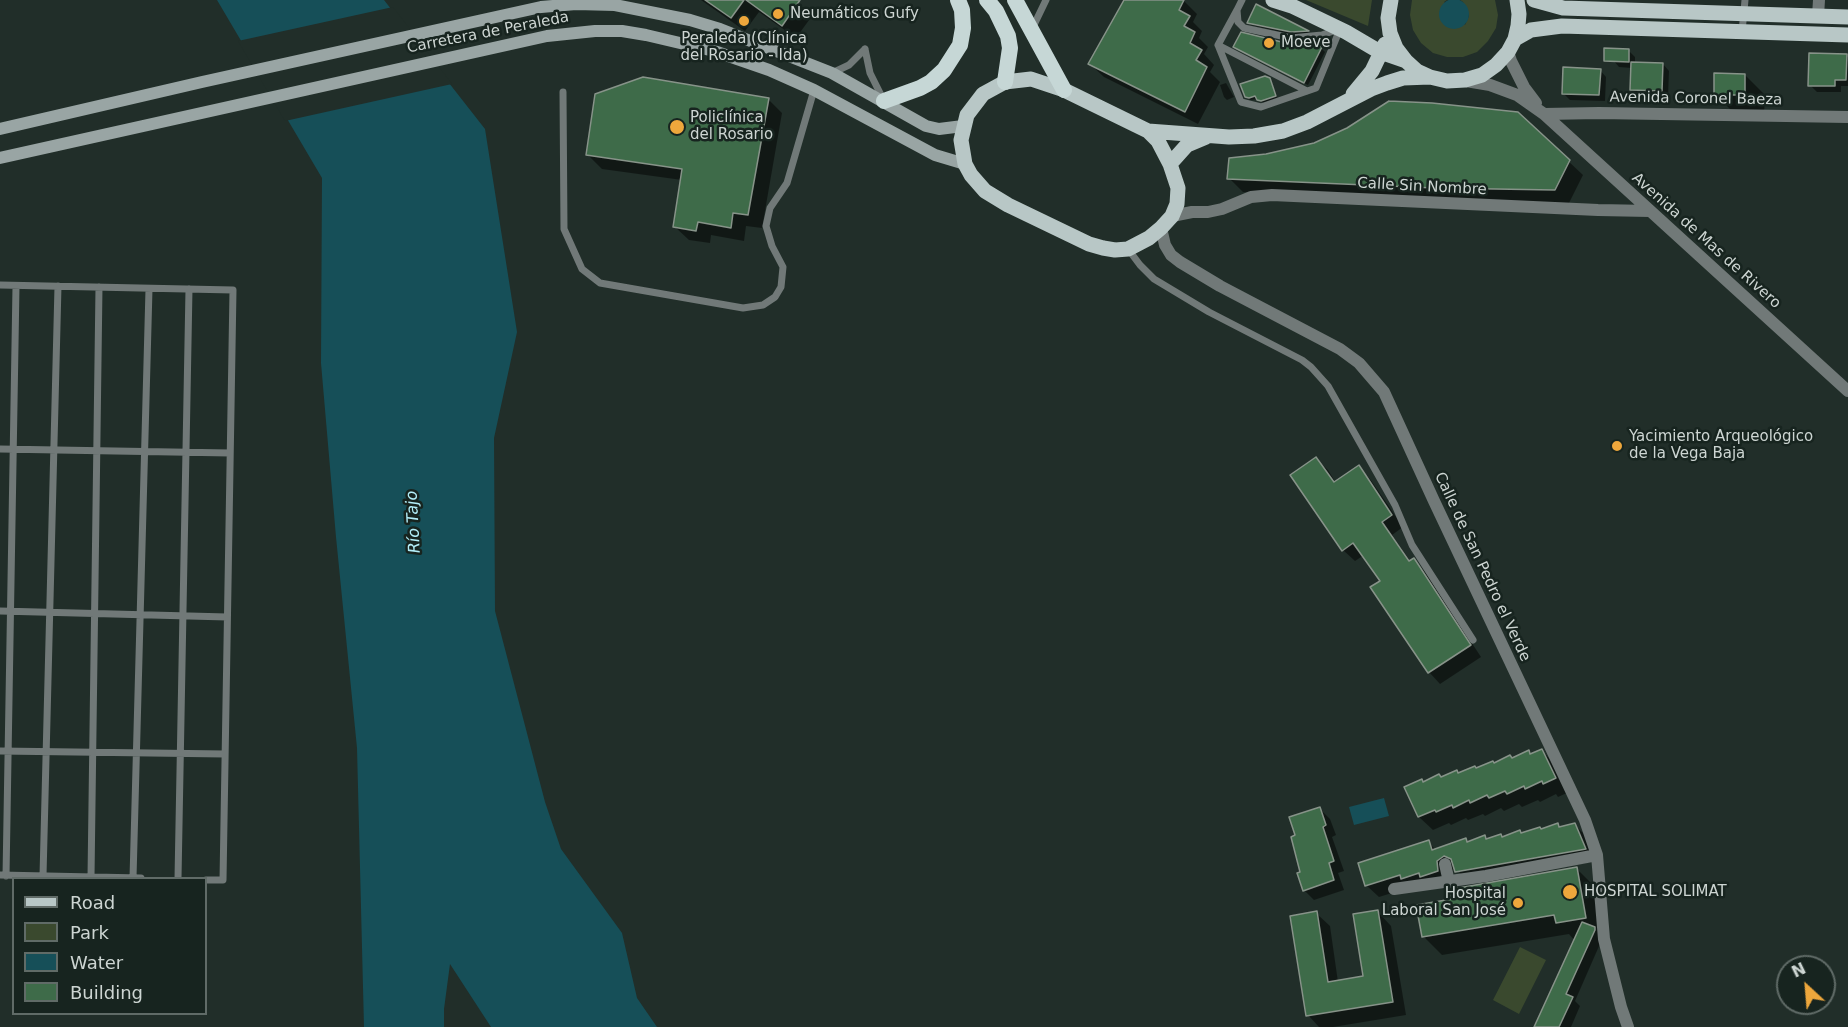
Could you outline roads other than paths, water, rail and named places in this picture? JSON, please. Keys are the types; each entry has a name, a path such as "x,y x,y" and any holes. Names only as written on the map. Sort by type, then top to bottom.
{"highway":[{"path":"884,101 920,88 944,70 960,45 963,28 962,10 958,0"},
{"path":"987,0 996,11 1008,36 1010,48 1005,82"},
{"path":"1015,0 1064,90"}],"main road":[{"path":"1273,0 1292,6 1340,29 1380,52 1406,61"},
{"path":"1390,0 1388,18 1390,33 1396,48 1417,70 1430,77 1447,81 1465,80 1482,75 1496,65 1511,45 1531,30 1562,26 1848,35"},
{"path":"1511,45 1518,20 1517,0"},
{"path":"1534,0 1563,8 1745,7 1818,16 1848,17"},
{"name":"Carretera de Peraleda","path":"0,129 541,8 576,4 615,5 690,20 748,39 832,73 926,126 939,129 963,126"},
{"name":"Carretera de Peraleda","path":"0,158 547,36 622,31 646,34 714,51 769,70 814,90 935,155 965,164"},
{"path":"1344,103 1372,71 1390,33"},
{"path":"1148,131 1211,136 1254,136 1283,131 1307,122 1371,89 1403,78 1430,77"},
{"path":"1031,79 1064,90 1148,131 1158,141 1170,164 1178,188 1178,204 1172,216 1161,228 1149,238 1128,249 1115,250 1089,244 1008,205 985,191 970,175 965,164 961,140 963,126 967,115 983,94 1005,82 1031,79"},
{"path":"1170,164 1187,145 1211,136"}],"street":[{"path":"1818,16 1819,0"},
{"name":"Avenida de Mas de Rivero","path":"1511,45 1511,61 1524,87 1544,114"},
{"name":"Avenida de Mas de Rivero","path":"1465,80 1490,85 1517,95 1544,114 1848,391"},
{"name":"Avenida Coronel Baeza","path":"1544,114 1848,117"},
{"name":"Calle Sin Nombre","path":"1172,216 1208,212 1251,197 1272,195 1650,211"},
{"name":"Calle de San Pedro el Verde","path":"1161,228 1165,245 1171,255 1180,262 1220,286 1340,349 1359,363 1384,392 1585,820 1597,855 1604,939 1628,1027"},
{"path":"1394,889 1486,876 1597,855"},
{"path":"1445,864 1449,882"}],"lane":[{"path":"1032,30 1046,0"},
{"path":"1218,45 1242,0"},
{"path":"1742,32 1745,7"},
{"path":"1237,10 1238,22 1244,28 1291,38 1322,35 1340,29"},
{"path":"1218,45 1241,102 1261,107 1316,88 1340,29"},
{"path":"1218,45 1307,91"},
{"path":"832,73 849,65 865,49 870,73 884,101"},
{"path":"563,92 564,229 582,269 600,283 743,308 763,304 775,297 781,287 783,267 772,246 766,226 770,208 787,183 814,90"},
{"path":"1128,249 1154,279 1209,312 1302,360 1328,386 1395,505 1412,545 1473,640"},
{"path":"0,285 233,290 224,880 207,880"},
{"path":"16,286 8,751 3,875 43,876 91,877 99,288"},
{"path":"43,876 58,286"},
{"path":"133,877 149,289"},
{"path":"178,877 189,290"},
{"path":"0,449 230,453"},
{"path":"0,611 227,617"},
{"path":"0,751 225,754"}],"water":[{"path":"1454,-1 1465,3 1469,14 1465,25 1454,29 1443,25 1439,14 1443,3"},
{"name":"Río Tajo","path":"217,0 384,0 485,129 517,332 494,438 495,611 545,802 561,849 622,933 637,998 657,1027 491,1027 450,964 444,1027 364,1027 357,748 321,363 322,178"},
{"path":"1384,798 1389,816 1354,825 1349,807"}],"place":[{"name":"Neumáticos Gufy","path":"778,14"},
{"name":"Peraleda (Clínica del Rosario - Ida)","path":"744,21"},
{"name":"Moeve","path":"1269,43"},
{"name":"Policlínica del Rosario","path":"677,127"},
{"name":"Yacimiento Arqueológico de la Vega Baja","path":"1617,446"},
{"name":"HOSPITAL SOLIMAT","path":"1570,892"},
{"name":"Hospital Laboral San José","path":"1518,903"}]}
